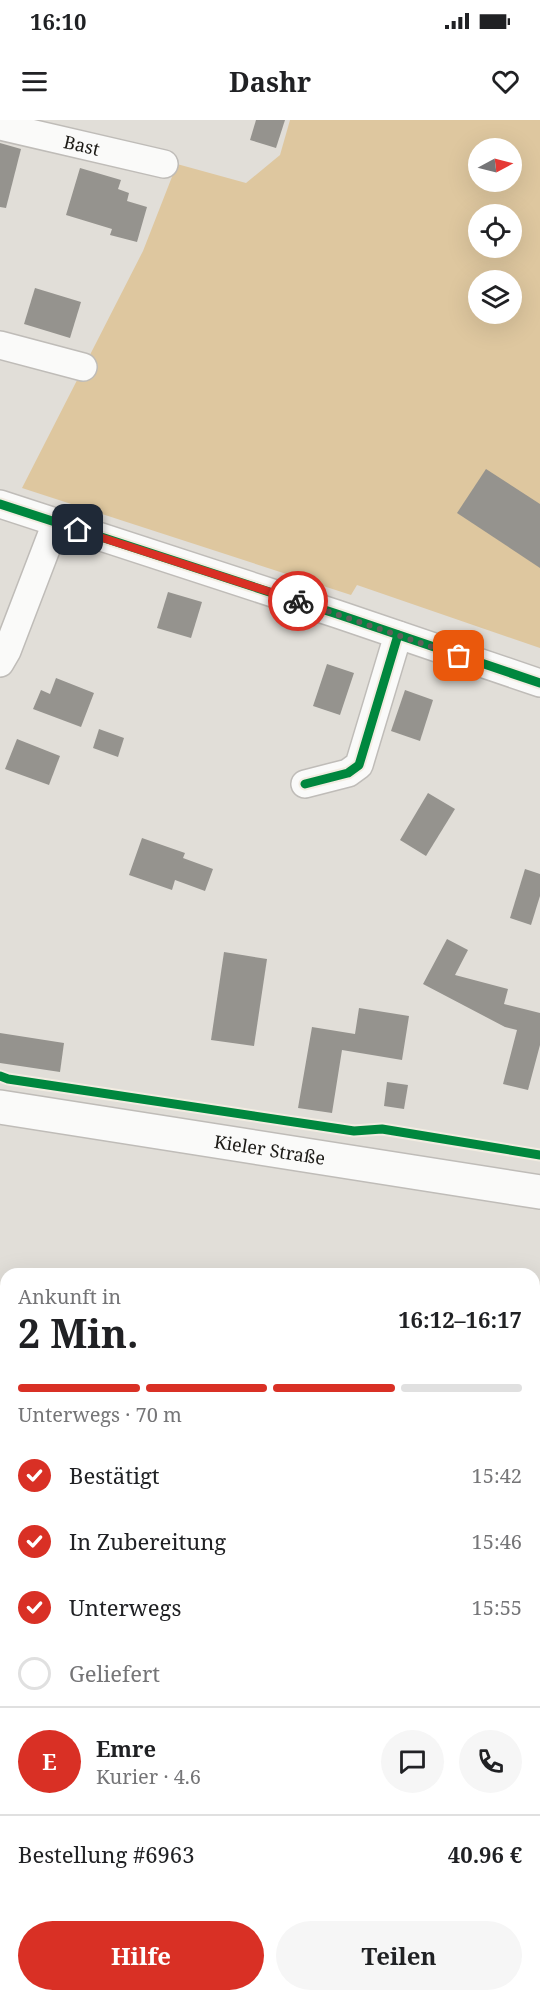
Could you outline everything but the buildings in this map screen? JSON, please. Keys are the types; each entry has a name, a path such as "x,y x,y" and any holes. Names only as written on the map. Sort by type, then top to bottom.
{"main road":[{"name":"Kieler Straße","path":"0,1107 540,1192"}],"street":[{"name":"Bast","path":"0,126 164,164"},
{"path":"0,345 83,368"},
{"path":"0,504 338,614 540,683"},
{"path":"0,663 7,651 56,523"},
{"path":"305,784 348,773 359,765 398,635"}],"shaded area":[{"path":"290,120 540,120 540,648 357,585 351,595 22,488 143,251 177,164 246,183 280,155"}],"cycle path":[{"path":"0,504 540,683"},
{"path":"305,784 348,773 359,765 398,635"},
{"path":"0,1076 354,1131 382,1129 540,1155"}],"way so far":[{"path":"298,601 459,656"}],"route":[{"path":"78,530 298,601"}]}
